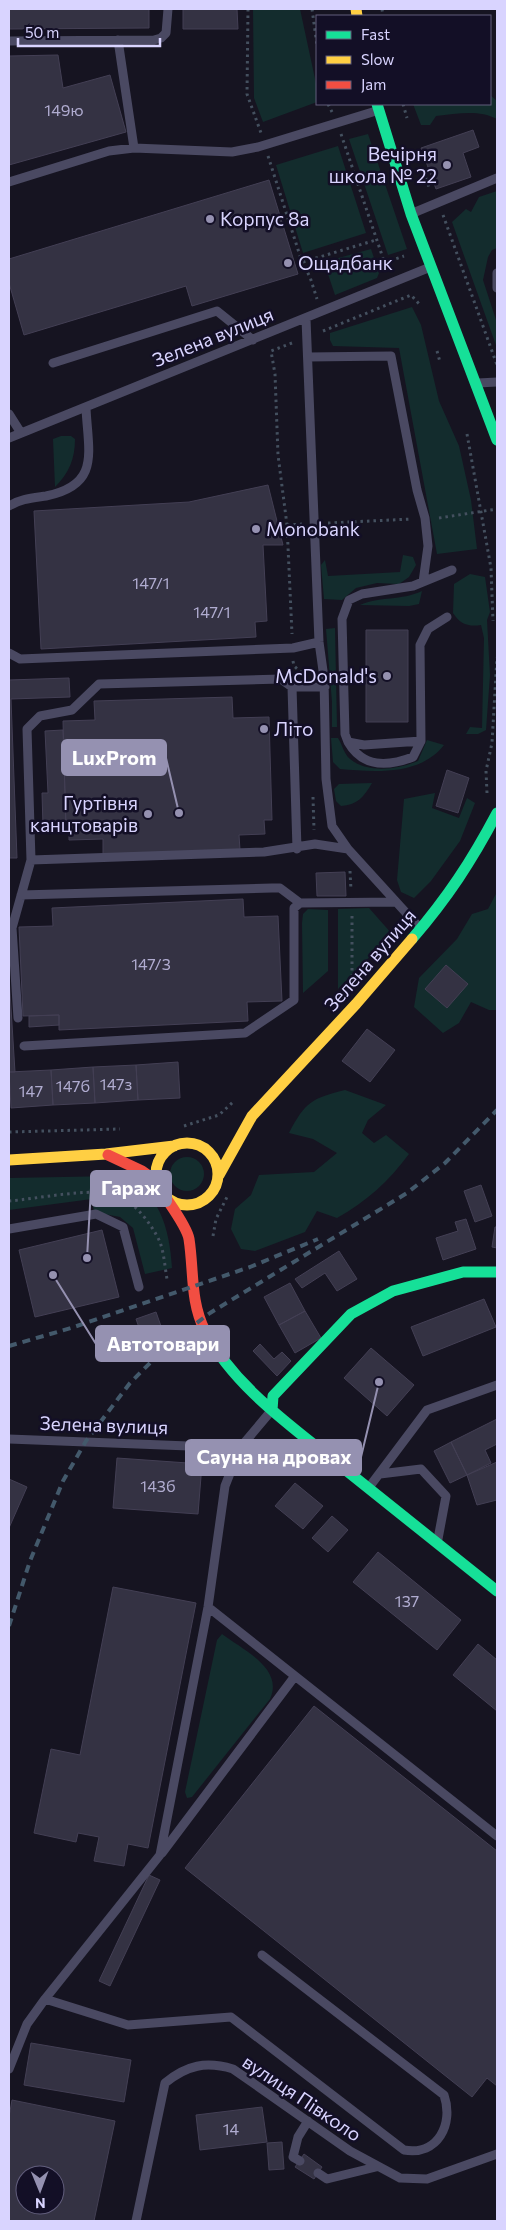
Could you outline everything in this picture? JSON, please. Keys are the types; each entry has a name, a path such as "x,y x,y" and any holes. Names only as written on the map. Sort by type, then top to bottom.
{"main road":[{"path":"378,107 411,214 497,440"},
{"name":"Зелена вулиця","path":"219,1175 252,1116 356,1004 444,902 471,861 497,813"},
{"name":"Зелена вулиця","path":"236,1125 252,1116"},
{"path":"9,1160 106,1154 195,1143 211,1137"},
{"path":"189,1237 216,1186 219,1175 218,1164 213,1155 195,1143"},
{"path":"156,1181 156,1169 159,1160 165,1152 174,1146"},
{"path":"106,1154 133,1166 156,1181 189,1237 192,1288 198,1317 221,1357 272,1410 497,1591"},
{"path":"164,1195 176,1203 186,1204 198,1203 208,1198"},
{"path":"272,1410 273,1396 351,1314 393,1291 463,1272 497,1272"}],"lane":[{"path":"9,41 161,38 166,33 168,9"},
{"path":"118,40 134,148"},
{"path":"9,182 109,152 134,148 232,152 265,145 338,124 378,107"},
{"path":"411,214 497,178"},
{"name":"Зелена вулиця","path":"9,438 430,267"},
{"path":"497,272 497,288"},
{"path":"53,363 217,311 253,340"},
{"path":"306,318 319,642 325,687 326,779 332,826 348,849 421,930"},
{"path":"308,357 390,356 417,490 425,518 428,546 423,582"},
{"path":"475,383 497,382"},
{"path":"9,506 16,501 64,492 78,484 87,471 86,408"},
{"path":"9,414 21,433"},
{"path":"447,617 428,629 420,645 421,741 413,757 386,764 368,761 355,754 345,732 342,618 349,600 362,594 413,586 452,570"},
{"path":"9,653 20,659 293,648 319,642"},
{"path":"18,1018 12,928 31,860 28,729 40,716 72,710 99,684 281,679 292,687 325,687"},
{"path":"292,687 297,849"},
{"path":"348,742 364,745 421,741"},
{"path":"31,860 264,852 297,849 315,844 348,849"},
{"path":"21,895 280,888 300,903 396,902"},
{"path":"24,1046 245,1033 294,1000 292,914 294,908 300,903"},
{"path":"9,1229 96,1214 123,1227 139,1288"},
{"path":"368,1488 427,1410 497,1385"},
{"path":"160,1855 208,1607 225,1486 240,1448 272,1410"},
{"name":"Зелена вулиця","path":"9,1439 240,1448"},
{"path":"380,1474 421,1469 446,1496 442,1526 437,1542"},
{"path":"208,1607 497,1836"},
{"path":"9,2069 27,2024 44,1999 160,1855 295,1676"},
{"path":"44,1999 128,2026 231,2017 404,2150 414,2152 426,2148 436,2141 444,2130 448,2119 448,2106 444,2094 262,1955"},
{"name":"вулиця Півколо","path":"136,2221 164,2083 179,2071 197,2065 215,2064 233,2069 376,2167 400,2178 428,2179 497,2154"},
{"path":"300,2161 293,2156 298,2137 308,2121"},
{"path":"318,2173 327,2179 376,2167"}],"path":[{"path":"248,9 247,94 302,262 310,277 321,312"},
{"path":"312,9 316,38"},
{"path":"328,105 338,124 389,276"},
{"path":"443,216 497,366"},
{"path":"302,262 376,240"},
{"path":"445,242 451,240"},
{"path":"384,263 404,256"},
{"path":"323,331 411,295 422,307"},
{"path":"435,342 440,362"},
{"path":"292,343 271,351 278,455 287,525 292,639"},
{"path":"468,434 483,512 491,568 492,621"},
{"path":"437,518 497,510"},
{"path":"323,523 417,519"},
{"path":"488,800 486,771 492,743 497,657"},
{"path":"293,658 294,666 308,679"},
{"path":"352,980 358,973"},
{"path":"180,1127 219,1115 239,1095"},
{"path":"9,1132 125,1129"},
{"path":"211,1243 216,1219 231,1189"}],"green space":[{"path":"253,9 300,9 316,83 316,102 263,122 254,98"},
{"path":"491,96 497,101 497,119 482,114 460,113 436,116 430,125 421,125 413,105 491,105"},
{"path":"368,134 407,249 388,255 349,139"},
{"path":"338,146 366,233 303,253 276,165"},
{"path":"497,191 497,248 492,250 488,257 483,280 497,323 497,348 452,222 466,209 471,212 479,197"},
{"path":"371,249 379,273 377,278 335,295 324,262"},
{"path":"412,307 421,325 439,401 459,446 471,500 477,549 437,554 399,348 333,346 330,340 330,333"},
{"path":"61,436 71,436 75,439 75,446 70,465 55,487 53,439"},
{"path":"403,555 413,557 416,565 409,577 399,584 377,583 356,588 342,600 324,599 321,565 325,560 328,576 400,572"},
{"path":"470,574 485,577 490,612 487,620 490,675 486,730 478,734 466,734 470,727 482,728 484,638 481,625 472,626 465,624 458,620 453,613 454,584"},
{"path":"422,591 419,604 409,606 360,605 375,600 406,596"},
{"path":"335,628 337,727 332,727 332,702 326,629"},
{"path":"331,738 338,738 346,754 357,764 384,769 418,761 427,740 444,745 434,755 410,767 396,770 368,771 340,769 333,762"},
{"path":"372,783 356,802 341,806 336,801 334,789 339,784"},
{"path":"435,793 432,808 459,818 467,798 475,803 460,841 431,881 414,898 401,892 397,880 404,799"},
{"path":"497,892 497,1010 489,1010 471,1002 459,1023 443,1033 414,1007 419,978 457,939 472,914 488,909"},
{"path":"369,908 392,934 338,989 338,909"},
{"path":"308,909 328,910 328,971 303,993 302,923 303,914"},
{"path":"345,1090 386,1105 368,1120 362,1133 374,1143 386,1135 409,1154 376,1190 358,1205 337,1218 317,1211 305,1232 255,1251 241,1249 231,1229 235,1209 251,1195 259,1175 314,1172 337,1153 313,1139 289,1133 300,1114 311,1103 324,1096"},
{"path":"187,1157 199,1162 204,1174 199,1186 187,1191 175,1186 170,1174 175,1162"},
{"path":"116,1176 131,1181 143,1189 152,1199 165,1225 172,1268 145,1274 133,1228 120,1217 94,1212 92,1199 9,1210 9,1178"},
{"path":"222,1634 250,1653 267,1669 273,1688 270,1699 192,1797 187,1798 185,1792 217,1640"}],"building":[{"path":"9,9 149,9 149,28 9,29"},
{"path":"183,9 237,9 238,29 183,29"},
{"path":"58,55 63,88 110,75 126,132 9,165 9,56"},
{"name":"Вечірня школа № 22","path":"473,130 479,147 463,153 471,177 436,189 421,148"},
{"name":"Корпус 8а","path":"269,180 298,274 192,306 186,286 24,335 9,283 9,259"},
{"path":"268,485 283,545 263,545 267,621 255,622 256,637 41,649 34,511 189,502"},
{"name":"McDonald's","path":"366,630 408,630 408,722 366,722"},
{"path":"69,678 70,697 11,699 17,858 9,858 9,680"},
{"path":"232,697 233,718 269,717 272,820 264,820 265,834 239,835 240,850 103,854 103,839 69,840 69,830 66,830 63,721 95,720 94,701"},
{"path":"63,730 66,825 43,826 42,793 48,793 45,731"},
{"path":"447,770 469,778 458,813 436,806"},
{"path":"345,872 346,896 317,896 316,873"},
{"path":"243,899 244,917 278,916 282,1001 247,1002 248,1021 59,1030 59,1015 23,1016 19,927 53,926 52,908"},
{"path":"446,965 468,984 447,1008 425,989"},
{"path":"9,976 15,1072 9,1072"},
{"path":"59,1015 59,1025 29,1027 29,1016"},
{"path":"367,1029 395,1050 370,1082 342,1061"},
{"path":"178,1062 180,1098 138,1100 136,1065"},
{"path":"136,1065 138,1100 95,1103 93,1067"},
{"path":"93,1067 95,1103 53,1105 51,1070"},
{"path":"51,1070 53,1105 11,1108 9,1072"},
{"path":"481,1185 492,1216 475,1222 464,1191"},
{"path":"466,1219 476,1249 443,1260 436,1238 458,1231 455,1222"},
{"path":"495,1227 497,1227 497,1248 492,1247"},
{"path":"102,1230 119,1297 35,1317 19,1250"},
{"path":"339,1251 357,1279 337,1291 325,1273 302,1288 295,1279"},
{"path":"290,1283 305,1311 279,1325 264,1297"},
{"path":"484,1299 496,1327 423,1356 411,1327"},
{"path":"305,1311 321,1338 295,1353 279,1325"},
{"path":"156,1312 162,1329 142,1336 136,1319"},
{"path":"260,1344 274,1359 282,1352 291,1361 277,1376 253,1351"},
{"path":"371,1348 414,1385 387,1416 344,1378"},
{"path":"497,1419 497,1444 485,1450 491,1463 467,1475 451,1442"},
{"path":"451,1442 467,1475 450,1483 434,1451"},
{"path":"117,1458 202,1464 198,1514 113,1508"},
{"path":"497,1462 497,1500 477,1505 467,1475"},
{"path":"9,1479 27,1487 9,1528"},
{"path":"295,1483 323,1506 303,1529 275,1506"},
{"path":"332,1516 348,1530 328,1552 312,1538"},
{"path":"378,1552 461,1620 437,1650 353,1582"},
{"path":"113,1587 196,1603 148,1848 128,1844 124,1866 94,1861 99,1837 78,1833 76,1842 34,1833 51,1749 80,1755"},
{"path":"478,1644 497,1660 497,1711 453,1675"},
{"path":"314,1706 497,1851 497,2086 487,2078 472,2097 185,1868"},
{"path":"149,1875 160,1880 110,1986 99,1981"},
{"path":"31,2043 131,2060 124,2102 24,2085"},
{"path":"12,2100 115,2121 94,2221 9,2221 9,2117"},
{"path":"262,2107 267,2142 200,2150 196,2115"},
{"path":"282,2142 284,2169 269,2170 267,2143"},
{"path":"304,2154 322,2167 314,2179 295,2167"}],"railway":[{"path":"9,1626 30,1561 63,1481 86,1441 130,1383 170,1343 210,1313 407,1193 445,1163 497,1110"},
{"path":"9,1346 71,1328 250,1267 318,1239"}],"traffic: fast":[{"path":"377,105 411,214 497,440"},
{"path":"412,939 458,879 497,813"},
{"path":"272,1410 273,1396 351,1314 393,1291 463,1272 497,1272"},
{"path":"205,1331 217,1352 232,1371 266,1405 497,1591"}],"traffic: slow":[{"path":"356,9 357,15"},
{"path":"219,1175 252,1116 356,1004 412,939"},
{"path":"181,1143 193,1143 209,1152 216,1162 218,1174 216,1186 209,1196 193,1205 181,1205 170,1200 161,1191 156,1180 156,1168 161,1157 170,1148 181,1143"},
{"path":"9,1160 106,1154 174,1146"}],"traffic: jam":[{"path":"108,1155 142,1171 156,1181"},
{"path":"164,1195 188,1234 193,1286 200,1320 205,1331"}],"place":[{"name":"Вечірня школа № 22","path":"447,165"},
{"name":"Корпус 8а","path":"210,219"},
{"name":"Ощадбанк","path":"288,263"},
{"name":"Monobank","path":"256,529"},
{"name":"McDonald's","path":"387,676"},
{"name":"Літо","path":"264,729"},
{"name":"LuxProm","path":"179,813"},
{"name":"Гуртівня канцтоварів","path":"148,814"},
{"name":"Гараж","path":"87,1258"},
{"name":"Автотовари","path":"53,1275"},
{"name":"Сауна на дровах","path":"379,1382"}]}
